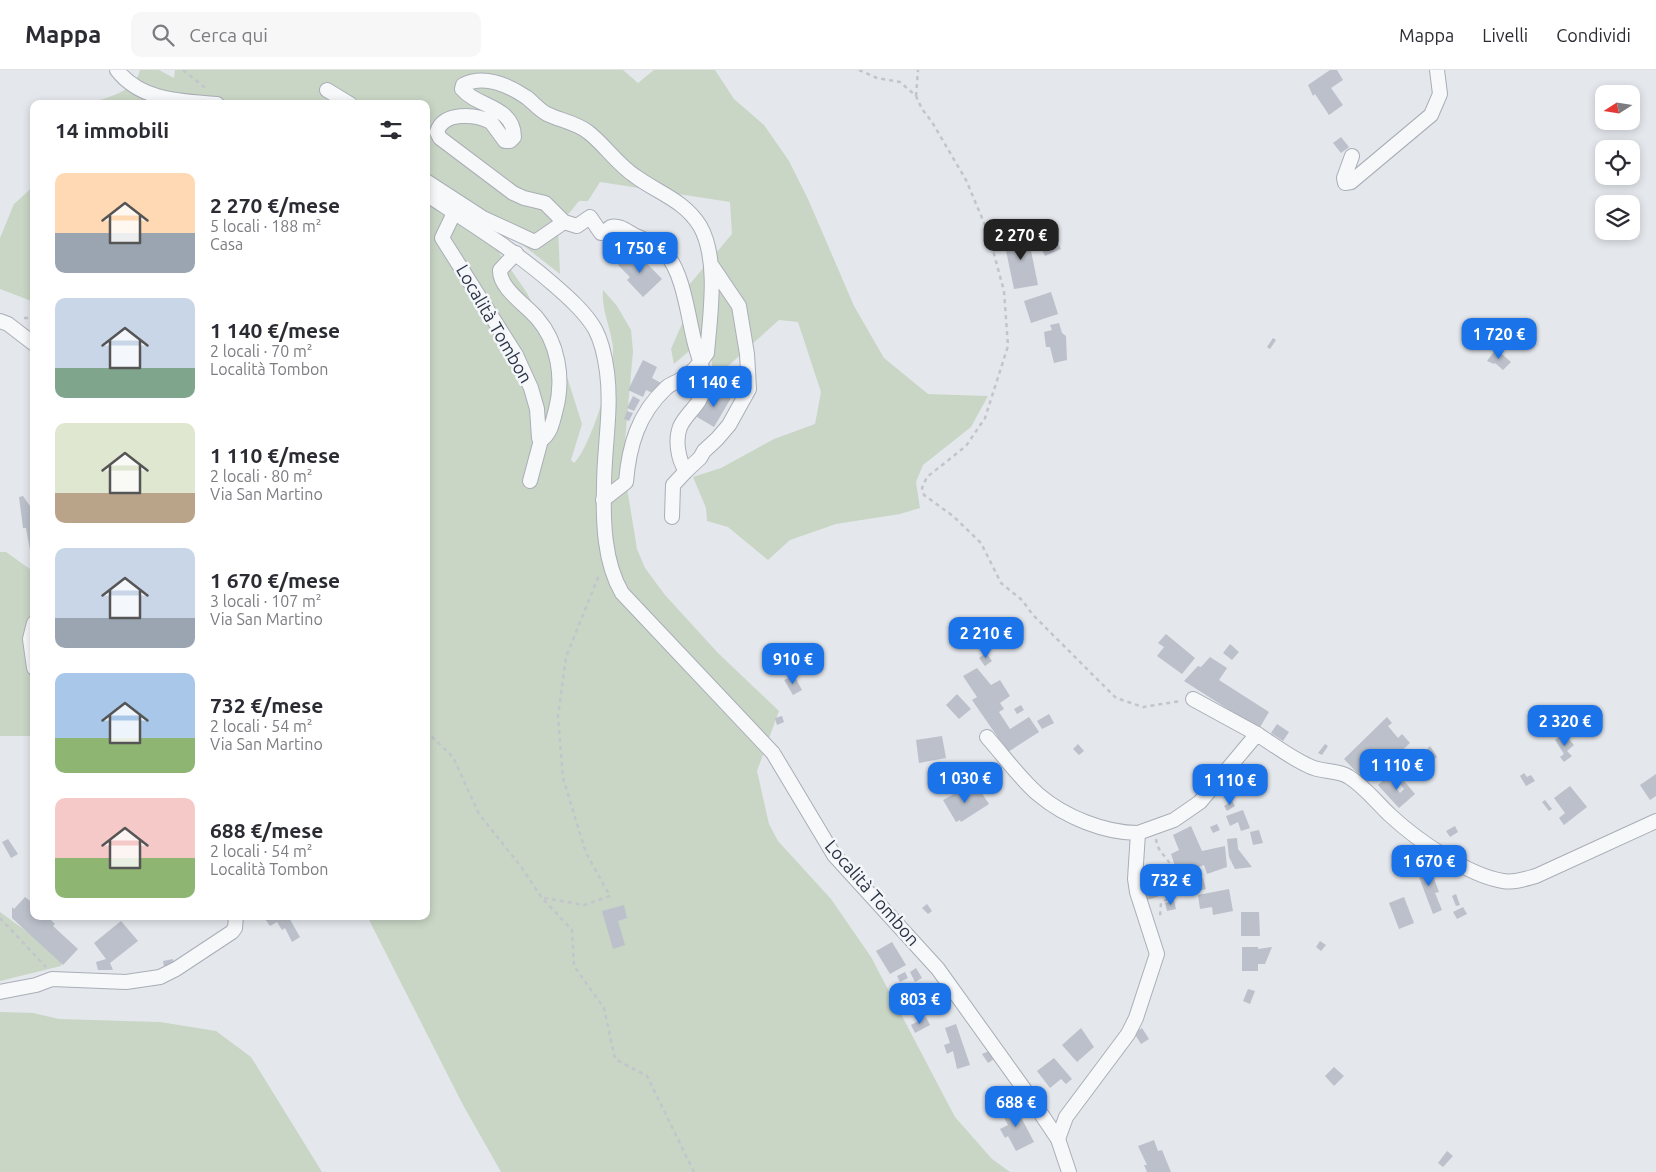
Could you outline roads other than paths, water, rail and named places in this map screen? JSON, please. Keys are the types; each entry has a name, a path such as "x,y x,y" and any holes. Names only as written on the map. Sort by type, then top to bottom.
{"street":[{"path":"117,70 126,81 143,93 174,100"},
{"path":"1352,156 1344,178 1345,183 1351,182 1432,114 1437,106 1440,94 1437,70"},
{"path":"672,517 673,485 729,425 749,390 747,354 739,306 712,266 700,227 676,200 635,176 602,147 588,131 546,113 526,97 497,82 472,82 463,85 462,89 468,95 498,110 506,117 513,129 514,137 510,141 505,140 496,127 488,120 462,117 449,118 440,124 437,132 440,138 513,193 524,198 546,203 564,222 577,226 590,217 601,233 611,227 617,227 649,241 665,253 677,273 701,364 704,386 701,397 692,413 681,426 678,434 678,450 682,466 686,471"},
{"path":"327,90 343,100"},
{"path":"430,184 483,218 535,242 564,222"},
{"name":"Località Tombon","path":"430,197 516,253 580,309 594,328 603,347 610,404 604,500 608,555 614,580 622,593 773,753 834,855 938,969 1058,1139 1069,1172"},
{"name":"Località Tombon","path":"454,213 442,238 516,355 531,388 537,409 537,430 539,438 542,440"},
{"name":"Località Tombon","path":"516,253 500,270 500,274 503,281 550,335 558,360 557,404 552,426 546,437 542,440 530,481"},
{"path":"604,500 626,482 628,458 638,423 667,386 681,379 701,364 707,353 712,266"},
{"path":"0,321 30,341"},
{"path":"1193,699 1257,734 1308,766 1348,776 1376,800 1390,816 1437,851 1468,868 1504,882 1518,881 1536,876 1656,820"},
{"path":"987,737 1038,795 1053,805 1088,822 1121,833 1138,833 1174,820 1200,802 1257,734"},
{"path":"1058,1139 1066,1118 1128,1034 1136,1018 1157,954 1137,892 1138,833"},
{"path":"0,992 56,980 126,982 160,977 176,969 232,932 235,928 236,920"}]}
